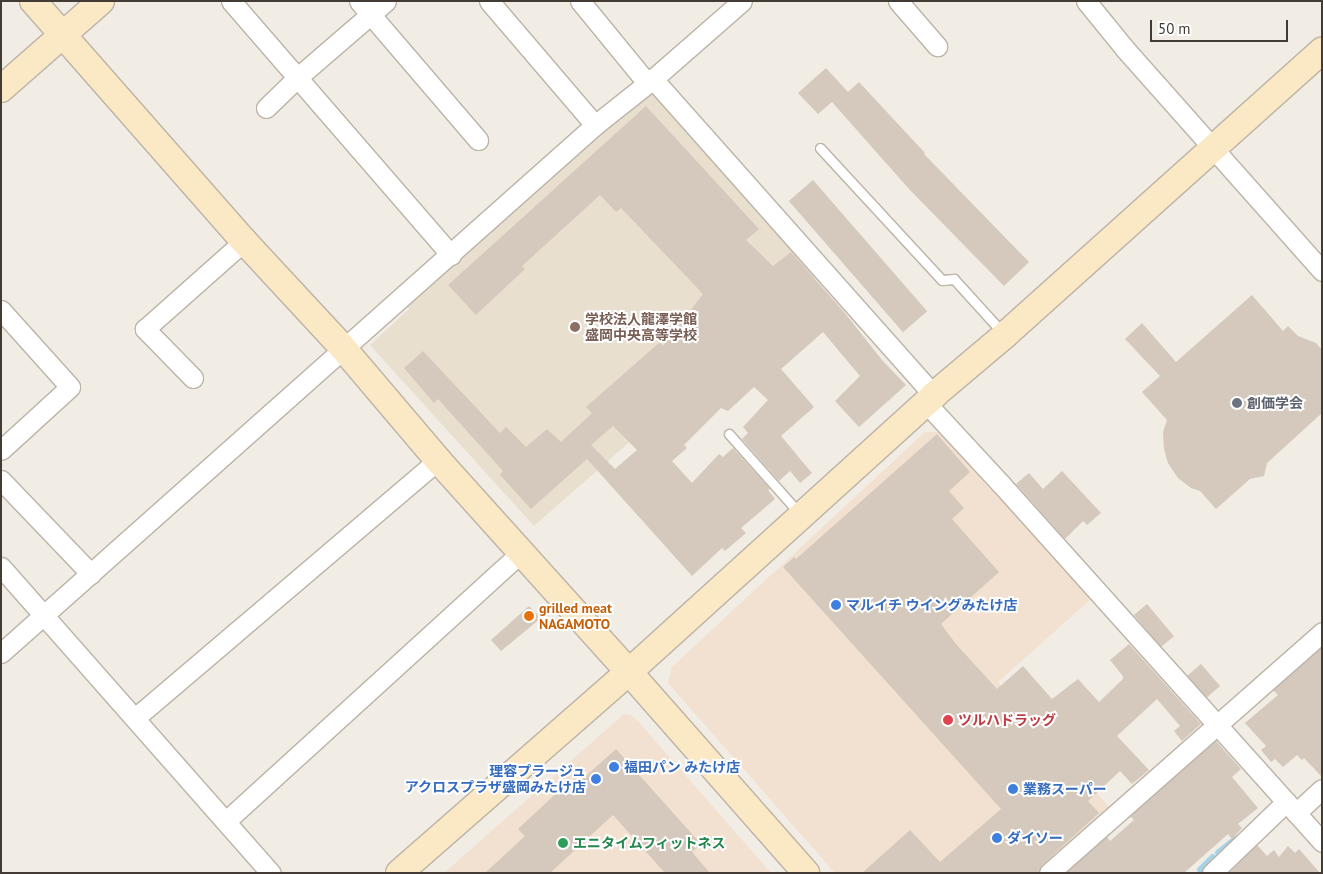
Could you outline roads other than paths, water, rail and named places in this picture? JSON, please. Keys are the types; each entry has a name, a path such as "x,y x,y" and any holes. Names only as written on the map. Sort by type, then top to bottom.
{"street":[{"path":"33,1 244,241 343,348 438,460 630,672 806,873"},
{"path":"1,89 101,1"},
{"path":"231,1 450,255"},
{"path":"266,108 365,8 386,1"},
{"path":"488,1 595,125"},
{"path":"580,1 930,399 1001,484 1322,842"},
{"path":"1,653 343,348 357,339 595,125 650,81 742,1"},
{"path":"898,1 937,46"},
{"path":"1088,2 1125,49 1212,149 1322,270"},
{"path":"365,8 478,140"},
{"path":"400,873 630,672 930,399 1005,335 1322,51"},
{"path":"193,378 145,329 244,241"},
{"path":"1,310 70,387 1,450"},
{"path":"135,718 438,460"},
{"path":"1,480 91,574"},
{"path":"226,821 521,553"},
{"path":"1,567 271,873"},
{"path":"1049,873 1218,726 1322,632"},
{"path":"1212,873 1291,807 1322,789"}],"lane":[{"path":"820,148 942,280 954,279 1005,335"},
{"path":"729,434 802,516"}],"waterway":[{"path":"1218,853 1235,839"},
{"path":"1200,870 1213,857"}],"place":[{"name":"学校法人龍澤学館 盛岡中央高等学校","path":"575,327"},
{"name":"創価学会","path":"1237,403"},
{"name":"マルイチ ウイングみたけ店","path":"836,605"},
{"name":"grilled meat NAGAMOTO","path":"529,616"},
{"name":"ツルハドラッグ","path":"948,720"},
{"name":"福田パン みたけ店","path":"614,767"},
{"name":"理容プラージュ アクロスプラザ盛岡みたけ店","path":"596,779"},
{"name":"業務スーパー","path":"1013,789"},
{"name":"ダイソー","path":"997,838"},
{"name":"エニタイムフィットネス","path":"563,843"}]}
